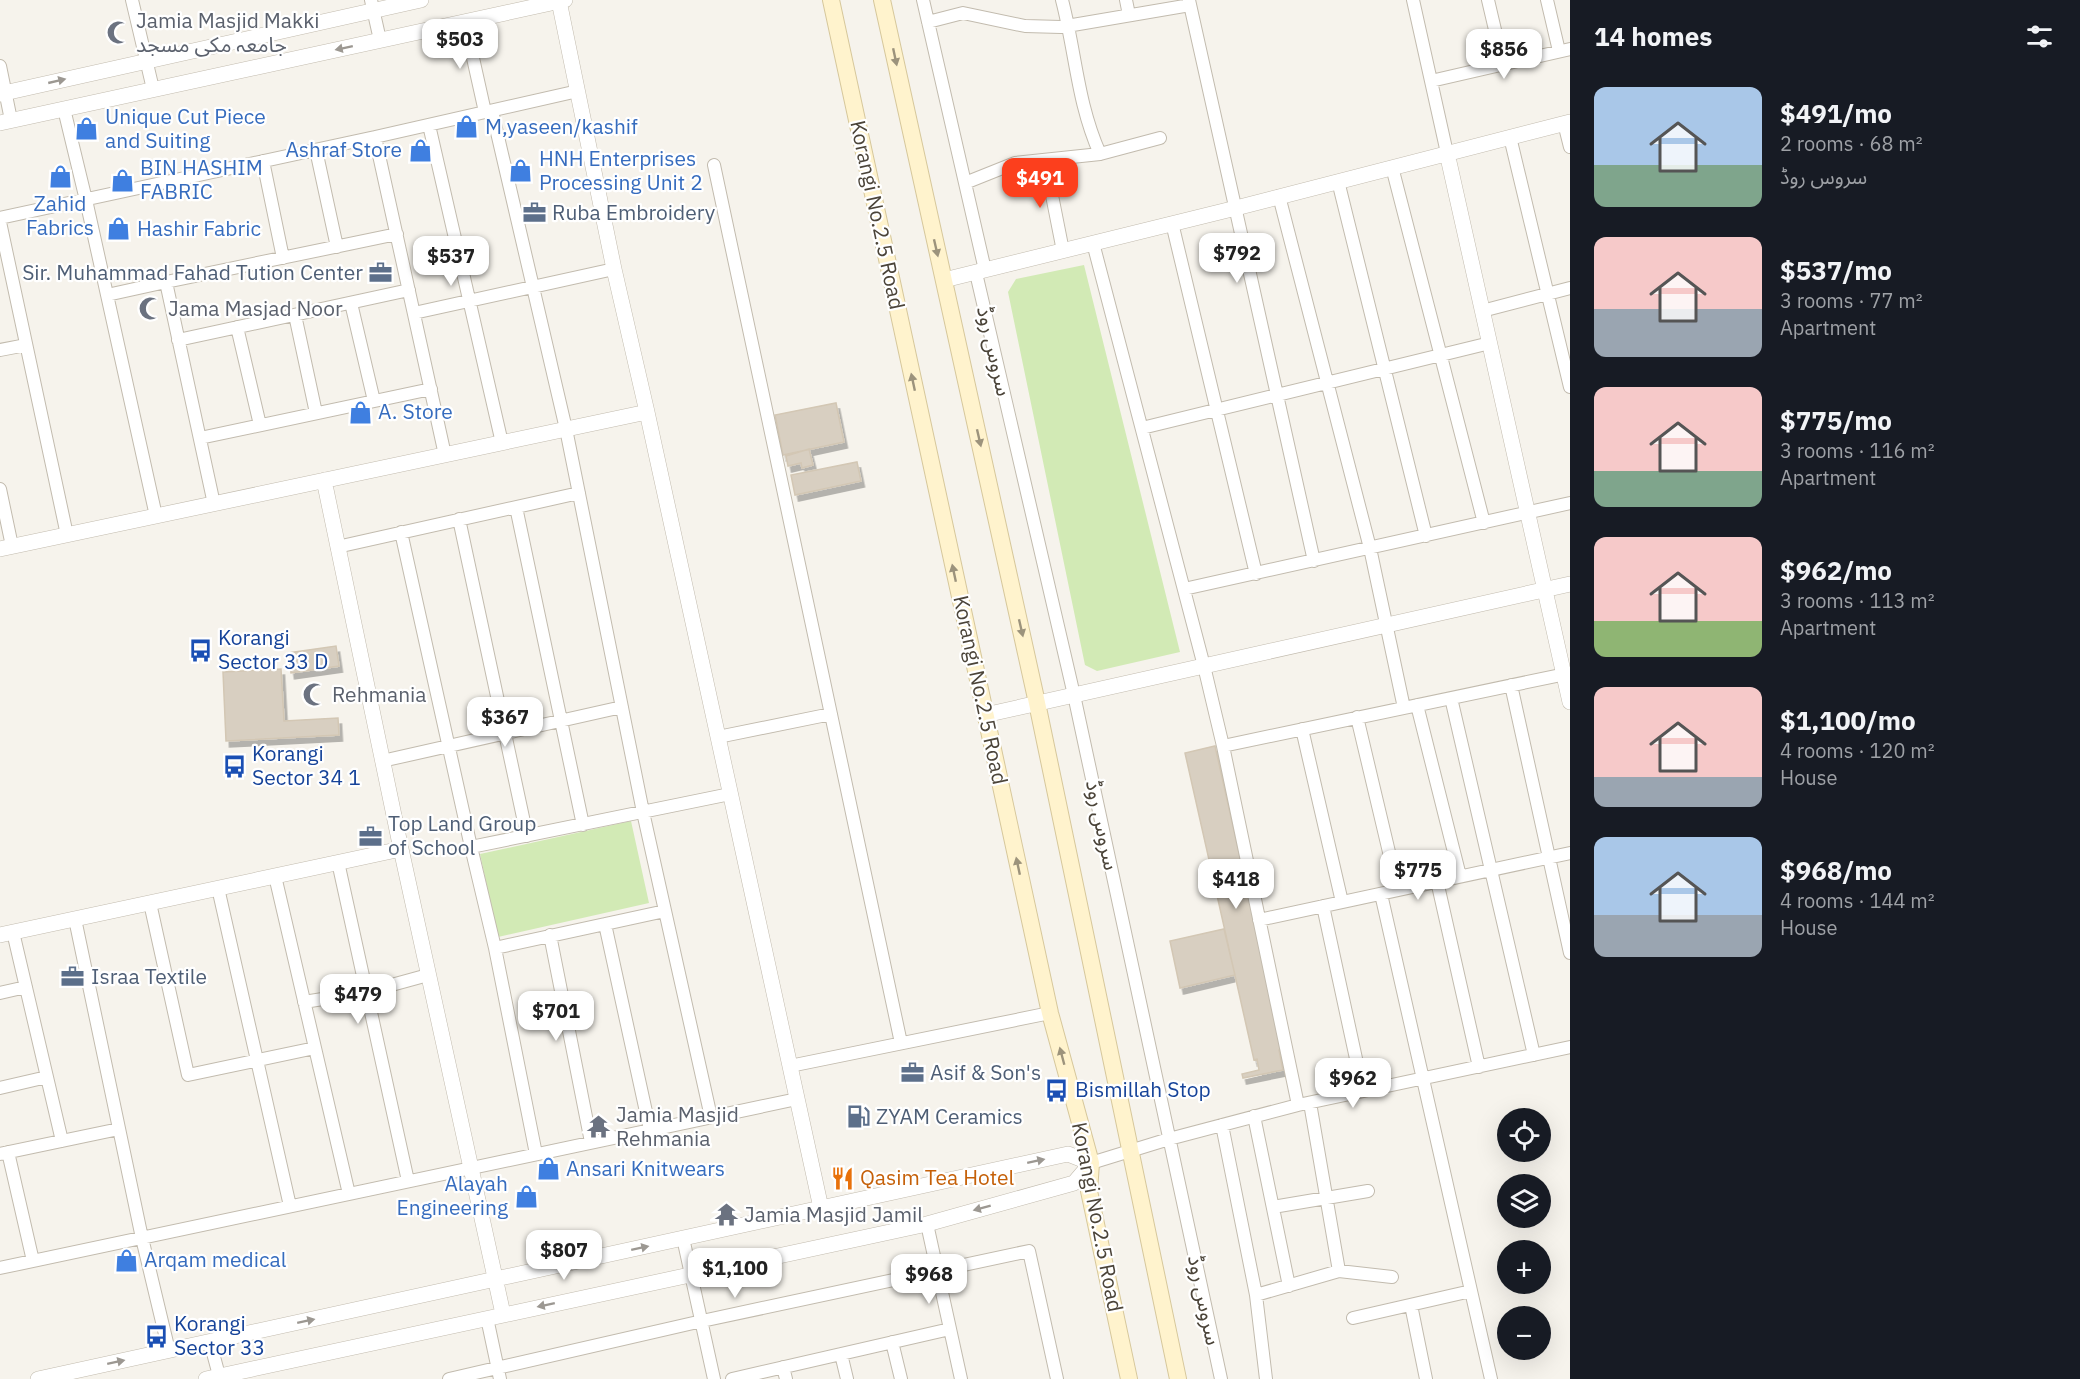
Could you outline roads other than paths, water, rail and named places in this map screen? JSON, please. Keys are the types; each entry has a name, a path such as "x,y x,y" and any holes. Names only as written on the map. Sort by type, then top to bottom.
{"main road":[{"name":"Korangi No.2.5 Road","path":"831,0 1050,1013 1091,1163 1089,1191 1129,1379"},
{"path":"882,0 1037,703 1178,1379"}],"street":[{"path":"132,0 153,90"},
{"path":"3,94 146,62 372,5 420,0"},
{"name":"سروس روڈ","path":"923,0 965,183 980,272 1074,695 1221,1379"},
{"path":"1062,0 1069,26 1081,100 1090,132 1100,154"},
{"path":"1126,0 1129,15"},
{"path":"1413,0 1545,590 1567,673 1570,702"},
{"path":"1488,0 1503,64"},
{"path":"1431,81 1564,50 1547,0"},
{"path":"0,66 5,121 562,1 614,269 821,1208"},
{"path":"928,21 963,14 1048,28 1189,3 1314,561"},
{"path":"372,5 380,40"},
{"path":"465,22 533,287 566,429 643,812 711,1117"},
{"path":"0,218 578,91"},
{"path":"64,109 156,516"},
{"path":"944,280 1236,208 1567,122 1570,147"},
{"path":"429,125 502,443"},
{"path":"375,137 446,454"},
{"path":"1510,137 1570,387"},
{"path":"965,183 1015,163 1100,154 1160,138"},
{"path":"316,150 338,247"},
{"path":"1045,160 1064,251"},
{"path":"262,162 283,258"},
{"path":"714,165 901,1043"},
{"path":"1392,167 1484,523"},
{"path":"1338,181 1426,536"},
{"path":"1279,196 1370,548 1404,708"},
{"path":"0,222 67,535"},
{"path":"1172,223 1256,574"},
{"path":"107,295 397,234"},
{"path":"1093,243 1204,666 1259,920 1326,1196 1339,1271"},
{"path":"414,313 614,269"},
{"path":"166,282 214,504"},
{"path":"1482,310 1570,288"},
{"path":"178,340 409,290"},
{"path":"351,303 374,401"},
{"path":"295,315 316,414"},
{"path":"237,327 260,425"},
{"path":"1142,428 1490,343"},
{"path":"0,350 26,345"},
{"path":"200,438 431,389"},
{"path":"0,489 6,548 647,412"},
{"path":"324,480 382,761 503,1314"},
{"path":"337,547 579,493"},
{"path":"1184,590 1570,503"},
{"path":"516,507 583,825"},
{"path":"459,519 527,836"},
{"path":"401,532 495,948 536,1154"},
{"path":"985,715 1570,584"},
{"path":"1223,746 1567,673"},
{"path":"1511,685 1570,953"},
{"path":"1451,698 1534,1055"},
{"path":"1417,705 1460,876"},
{"path":"382,761 622,706"},
{"path":"718,737 831,714"},
{"path":"1357,717 1398,890"},
{"path":"1302,729 1342,902"},
{"path":"471,847 730,794"},
{"path":"62,1141 26,987 7,934 401,849"},
{"path":"1259,920 1570,854"},
{"path":"338,862 408,1181"},
{"path":"274,876 349,1194"},
{"path":"1437,881 1479,1067"},
{"path":"218,888 290,1206"},
{"path":"1381,894 1491,1379"},
{"path":"150,903 188,1075 315,1048"},
{"path":"1323,906 1363,1091"},
{"path":"495,948 665,911"},
{"path":"75,919 142,1238 169,1351"},
{"path":"605,924 650,1130"},
{"path":"550,935 591,1142"},
{"path":"304,1002 366,992 428,975"},
{"path":"0,993 26,987"},
{"path":"790,1065 1050,1013"},
{"path":"210,1342 215,1378 927,1224 1074,1183 1091,1163 1169,1139 1304,1104 1570,1047"},
{"path":"0,1088 47,1077"},
{"path":"0,1268 797,1099"},
{"path":"1254,1116 1289,1286"},
{"path":"1222,1125 1256,1295 1266,1379"},
{"path":"33,1261 4,1153 119,1129"},
{"path":"38,1379 1068,1154 1091,1163"},
{"path":"1273,1207 1326,1196 1368,1191"},
{"path":"927,1224 962,1379"},
{"path":"683,1238 714,1379"},
{"path":"449,1379 499,1373 702,1321 1029,1251 1057,1379"},
{"path":"1256,1295 1339,1271 1392,1277"},
{"path":"1353,1318 1471,1291"},
{"path":"1411,1305 1426,1379"},
{"path":"487,1318 499,1373"},
{"path":"732,1379 785,1373 841,1354 950,1329"},
{"path":"892,1342 901,1379"},
{"path":"841,1354 847,1379"}],"place":[{"name":"Jamia Masjid Makki جامعہ مکی مسجد","path":"118,33"},
{"name":"M,yaseen/kashif","path":"467,127"},
{"name":"Unique Cut Piece and Suiting","path":"87,129"},
{"name":"Ashraf Store","path":"420,150"},
{"name":"HNH Enterprises Processing Unit 2","path":"521,171"},
{"name":"Zahid Fabrics","path":"60,176"},
{"name":"BIN HASHIM FABRIC","path":"122,180"},
{"name":"Ruba Embroidery","path":"534,213"},
{"name":"Hashir Fabric","path":"119,229"},
{"name":"Sir. Muhammad Fahad Tution Center","path":"381,273"},
{"name":"Jama Masjad Noor","path":"150,309"},
{"name":"A. Store","path":"360,412"},
{"name":"Korangi Sector 33 D","path":"200,650"},
{"name":"Rehmania","path":"314,695"},
{"name":"Korangi Sector 34 1","path":"234,766"},
{"name":"Top Land Group of School","path":"370,836"},
{"name":"Israa Textile","path":"73,977"},
{"name":"Asif & Son's","path":"912,1073"},
{"name":"Bismillah Stop","path":"1057,1090"},
{"name":"ZYAM Ceramics","path":"858,1117"},
{"name":"Jamia Masjid Rehmania","path":"598,1127"},
{"name":"Ansari Knitwears","path":"548,1169"},
{"name":"Qasim Tea Hotel","path":"842,1178"},
{"name":"Alayah Engineering","path":"526,1196"},
{"name":"Jamia Masjid Jamil","path":"726,1215"},
{"name":"Arqam medical","path":"126,1260"},
{"name":"Korangi Sector 33","path":"156,1336"}]}
